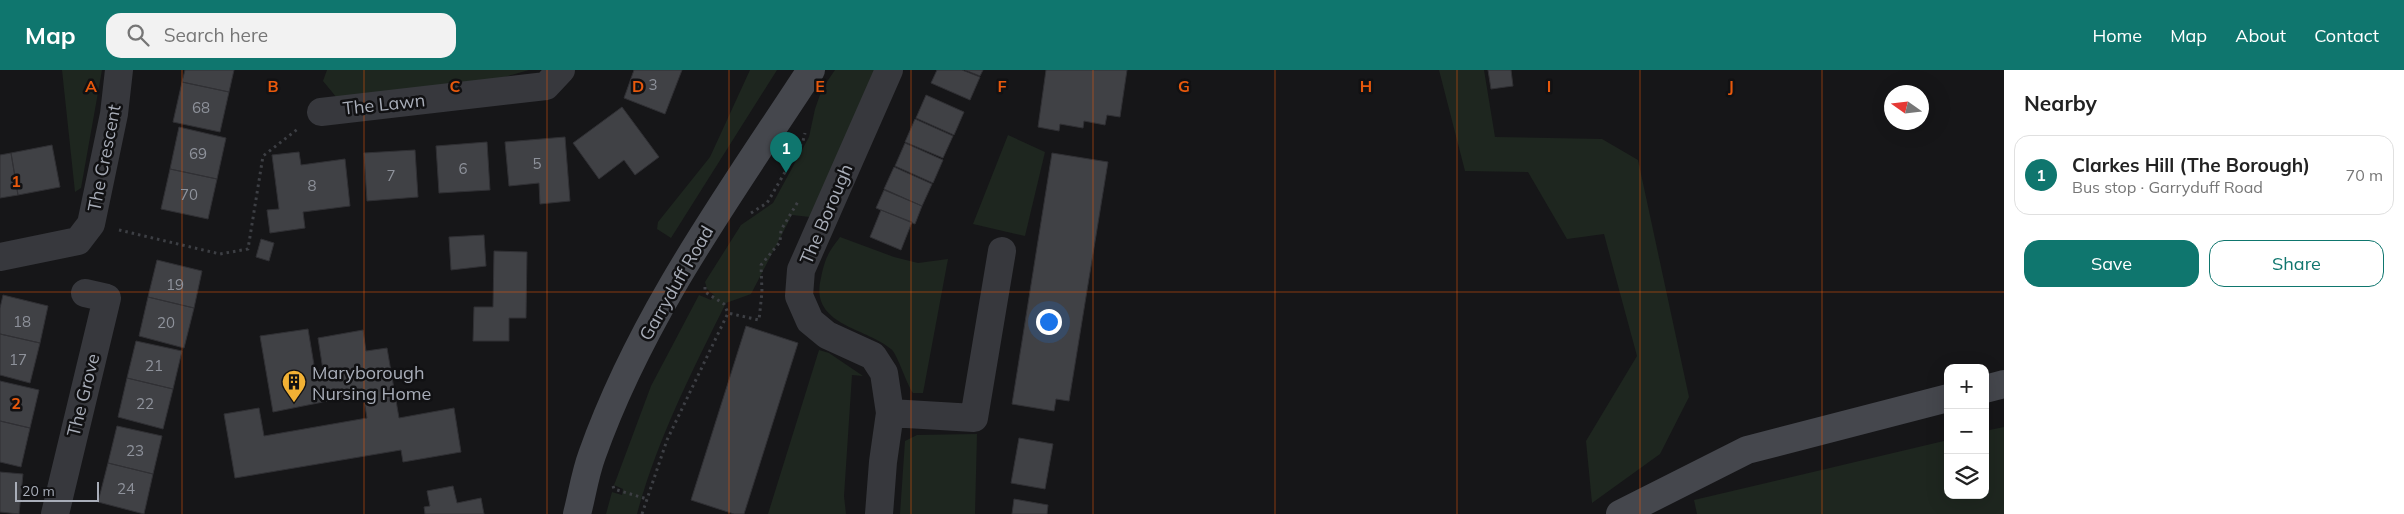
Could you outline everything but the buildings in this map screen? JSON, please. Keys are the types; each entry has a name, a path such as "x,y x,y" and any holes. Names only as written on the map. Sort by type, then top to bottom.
{"street":[{"name":"The Crescent","path":"85,232 114,114 119,70"},
{"name":"The Lawn","path":"321,112 546,86 561,70"},
{"name":"Garryduff Road","path":"578,514 595,448 615,398 656,313 680,270 811,70"},
{"name":"The Borough","path":"880,514 883,462 890,413 884,372 873,356 827,335 810,321 799,296 801,270 889,70"},
{"path":"0,256 85,232"},
{"path":"890,413 974,418 1002,251"},
{"name":"The Grove","path":"55,514 107,298 85,293"},
{"path":"1989,388 2004,384"},
{"path":"1620,514 1748,450 1944,399"}],"path":[{"path":"85,232 220,254 248,249 263,156 321,112"},
{"path":"743,218 767,203 803,141 808,126"},
{"path":"728,313 759,320 762,292 761,265 780,242 782,230"},
{"path":"642,514 667,440 728,313 724,304 712,297"},
{"path":"612,480 610,487 613,486 614,489 647,499"}],"shaded area":[{"path":"62,70 102,70 81,188 75,192"},
{"path":"327,70 529,70 501,78 337,98 323,81"},
{"path":"750,70 777,70 671,238 657,229 658,222 710,157"},
{"path":"835,70 875,70 810,217 792,215 751,294 726,303 688,380 665,433 645,486 637,514 606,514 612,492 622,495 623,489 614,485 651,386 699,295 711,300 714,295 707,289 705,282 741,225 773,203 809,137 815,109 822,89"},
{"path":"1439,70 1484,70 1495,137 1602,139 1638,160 1689,397 1660,454 1592,503 1586,441 1637,356 1604,234 1567,239 1528,172 1465,171"},
{"path":"1008,135 1045,152 1025,236 973,224"},
{"path":"840,237 894,257 918,263 948,259 923,393 913,393 891,349 842,323 823,306 819,294 822,271 828,256"},
{"path":"819,350 829,353 863,376 852,375 844,496 846,514 768,514"},
{"path":"2004,427 2004,514 1697,514 1694,500 1944,441 1944,499 1989,499 1989,430"},
{"path":"977,434 975,514 900,514 905,441 917,435"}],"place":[{"name":"Clarkes Hill (The Borough)","path":"786,173"},
{"name":"Maryborough Nursing Home","path":"294,403"}]}
